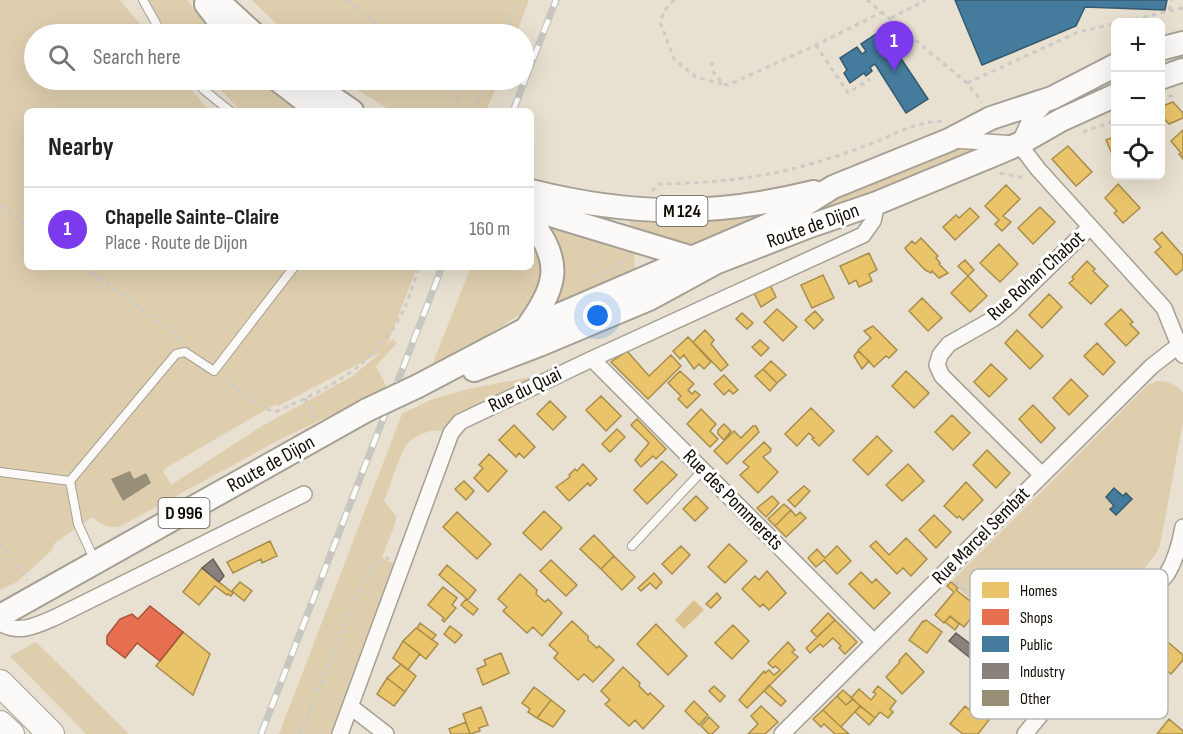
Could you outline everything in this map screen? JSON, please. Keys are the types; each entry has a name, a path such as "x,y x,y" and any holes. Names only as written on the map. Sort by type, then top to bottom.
{"highway":[{"path":"0,683 51,734"},
{"path":"0,724 10,734"}],"main road":[{"path":"204,0 222,24"},
{"path":"217,0 243,24"},
{"path":"1165,49 1183,43"},
{"name":"Route de Dijon","path":"0,616 367,410 526,329 768,225 832,187 949,140 991,118 1052,98 1111,68"},
{"path":"1165,77 1183,70"},
{"path":"291,90 314,108"},
{"path":"322,90 348,108"},
{"name":"Route de Dijon","path":"418,386 468,372 611,315 649,299 715,263 877,202 1019,144 1061,120 1111,96"},
{"name":"M 124","path":"534,192 593,205 642,210 697,211 737,208 832,187"},
{"name":"M 124","path":"593,205 622,225 638,242"},
{"name":"M 124","path":"534,209 638,242 715,263"},
{"path":"526,329 549,294 553,271 551,256 534,225"},
{"name":"Route de Dijon","path":"611,315 629,296 638,281 642,265 642,253 638,242"}],"street":[{"path":"1052,98 1033,115 1019,144 1038,169 1090,227 1176,316 1181,348"},
{"name":"Route de Dijon","path":"949,140 1019,144"},
{"name":"Rue du Quai","path":"340,734 451,433 460,422 863,235 873,221 877,202"},
{"name":"Rue Rohan Chabot","path":"1042,475 942,376 936,365 940,355 949,344 993,319 1010,305 1090,227"},
{"name":"Rue Marcel Sembat","path":"782,734 1152,366 1181,348"},
{"name":"Rue des Pommerets","path":"592,359 874,642"},
{"path":"0,623 11,629 22,629 56,617 304,494"},
{"path":"1178,569 1183,527"},
{"path":"351,706 386,734"},
{"path":"1025,734 1037,719"}],"lane":[{"path":"143,0 156,24"},
{"path":"204,90 226,108"},
{"path":"70,480 176,354 185,352 214,371 292,270"},
{"path":"632,546 703,470"},
{"path":"0,471 70,480"},
{"path":"70,480 78,525 96,562"}],"path":[{"path":"348,0 376,24"},
{"path":"509,24 518,0"},
{"path":"674,0 665,10 660,22 674,59 696,77 728,85 882,12"},
{"path":"867,0 967,83 987,108"},
{"path":"891,18 926,0"},
{"path":"1170,10 1172,0"},
{"path":"967,83 1078,32 1183,8"},
{"path":"816,45 848,93 870,80"},
{"path":"712,62 712,70 723,84"},
{"path":"455,90 461,108"},
{"path":"475,108 483,90"},
{"path":"0,206 24,223"},
{"path":"88,270 177,335 185,352"},
{"path":"214,371 266,409 275,412 305,398 354,372 383,344 403,310 418,270"},
{"path":"305,398 318,427"},
{"path":"0,543 31,586"},
{"path":"300,734 358,592 368,575 373,567 386,558 403,565"},
{"path":"944,573 970,594"}],"shaded area":[{"path":"0,0 120,0 140,24 24,24 24,90 192,90 207,108 24,108 24,270 416,270 387,345 392,339 397,343 376,366 387,388 277,441 123,525 106,526 92,517 55,543 51,551 17,582 0,590","holes":["383,351 351,377 262,426 171,485 163,471 276,404 278,406"]},
{"path":"149,0 187,0 208,24 164,24"},
{"path":"252,0 529,0 520,24 277,24"},
{"path":"221,90 276,90 300,108 238,108"},
{"path":"357,90 495,90 487,108 387,108"},
{"path":"962,146 970,147 976,152 792,228 822,203"},
{"path":"780,210 693,252 640,234 625,218"},
{"path":"539,214 634,252 635,270 550,313"},
{"path":"534,238 544,258 540,281 528,306 478,346 430,370 470,270 534,270"},
{"path":"537,376 458,416 445,432 436,430 425,433 407,444 384,501 396,516 382,558 398,566 333,734 279,734 402,414 433,399 468,389"},
{"path":"1157,381 1178,387 1183,393 1183,423 1160,545 1144,569 970,569 970,599 951,582 1148,385"},
{"path":"694,600 704,610 684,629 675,620"},
{"path":"36,642 129,734 86,734 10,656"}],"building: Homes":[{"path":"1173,102 1183,113 1183,118 1169,124 1165,120 1165,105"},
{"path":"1183,130 1183,159 1171,141"},
{"path":"1111,138 1111,152 1106,140"},
{"path":"1068,146 1092,172 1076,186 1052,159"},
{"path":"1118,184 1140,208 1123,223 1114,213 1117,211 1105,198"},
{"path":"1006,185 1020,199 1003,216 1011,222 1002,231 995,224 999,220 985,206"},
{"path":"1040,207 1055,222 1033,244 1018,228"},
{"path":"970,208 979,217 955,240 943,227 956,215 959,218"},
{"path":"1162,232 1183,256 1183,269 1176,275 1155,252 1161,247 1154,239"},
{"path":"921,238 938,256 936,258 939,264 948,273 939,278 932,271 931,273 925,270 907,251 905,248 912,241 915,244"},
{"path":"999,244 1018,264 1000,282 980,263"},
{"path":"869,253 877,270 869,274 872,281 859,287 856,280 849,284 840,266"},
{"path":"965,260 974,270 968,276 958,266"},
{"path":"1087,261 1095,269 1093,271 1108,286 1091,304 1069,283"},
{"path":"823,275 834,298 812,308 801,285"},
{"path":"968,276 987,296 970,312 951,293"},
{"path":"769,283 776,297 761,307 753,291"},
{"path":"1049,294 1062,307 1042,328 1029,315"},
{"path":"922,298 942,318 928,331 909,311"},
{"path":"777,309 797,327 783,341 764,322"},
{"path":"1121,309 1139,333 1126,346 1105,324"},
{"path":"815,311 823,320 814,329 805,320"},
{"path":"742,313 753,323 747,329 736,319"},
{"path":"873,326 897,350 874,367 858,350 871,338 864,331"},
{"path":"705,330 714,340 711,344 728,365 721,371 693,342"},
{"path":"1017,330 1043,356 1030,369 1005,343"},
{"path":"688,337 711,362 704,369 699,364 694,369 684,355 680,359 673,351"},
{"path":"760,340 769,348 761,356 752,347"},
{"path":"1097,343 1115,362 1103,375 1084,356"},
{"path":"627,351 649,376 671,355 681,366 648,399 611,362"},
{"path":"858,351 869,361 862,369 854,356"},
{"path":"771,361 786,375 777,383 763,369"},
{"path":"991,364 1007,379 989,397 974,382"},
{"path":"763,369 777,383 770,391 755,376"},
{"path":"680,371 694,384 688,390 692,394 695,391 700,395 687,408 678,399 681,396 668,383"},
{"path":"906,371 929,393 914,408 892,386"},
{"path":"724,375 738,390 733,394 729,390 724,395 714,384"},
{"path":"1071,379 1088,396 1069,415 1053,398"},
{"path":"601,396 621,416 606,431 586,410"},
{"path":"550,401 566,417 553,430 537,414"},
{"path":"1033,405 1055,428 1041,443 1019,419"},
{"path":"811,408 834,431 819,446 809,433 797,446 785,434"},
{"path":"701,409 716,424 710,431 718,439 710,447 687,424"},
{"path":"952,415 970,433 953,450 935,432"},
{"path":"637,419 666,449 656,459 653,456 641,467 635,460 649,443 631,425"},
{"path":"724,424 731,431 724,440 718,434 718,430"},
{"path":"514,425 535,447 524,458 519,453 516,457 499,440"},
{"path":"753,426 756,426 759,432 727,464 714,451 734,431 741,438"},
{"path":"617,429 625,437 610,452 602,444"},
{"path":"877,436 892,451 868,475 853,460"},
{"path":"764,442 771,449 763,457 778,472 758,493 740,475 749,467 743,462"},
{"path":"987,450 1010,473 996,488 973,465"},
{"path":"489,454 507,471 488,492 474,478 483,468 479,465"},
{"path":"662,461 677,475 647,504 634,490"},
{"path":"583,464 597,479 590,486 588,483 569,501 556,487"},
{"path":"908,464 924,481 902,501 886,485"},
{"path":"464,481 474,491 466,500 455,489"},
{"path":"966,482 983,500 963,520 959,516 957,518 944,506"},
{"path":"804,486 810,491 795,507 788,500"},
{"path":"696,496 708,508 695,521 683,509"},
{"path":"772,496 779,503 766,517 757,508"},
{"path":"784,504 791,510 775,526 768,519"},
{"path":"791,510 796,516 800,512 806,518 786,537 775,526"},
{"path":"544,511 562,528 541,550 523,533"},
{"path":"457,512 491,544 477,559 443,527"},
{"path":"934,515 951,532 936,548 919,530"},
{"path":"594,535 614,556 601,569 580,549"},
{"path":"906,538 927,559 911,576 903,568 897,574 870,546 876,541 889,555"},
{"path":"270,541 277,556 262,563 261,559 233,573 227,562"},
{"path":"729,544 747,561 725,583 708,567"},
{"path":"681,546 690,555 672,574 662,564"},
{"path":"837,546 851,561 837,574 824,560 816,567 808,558 817,549 825,558"},
{"path":"614,556 635,577 622,590 601,569"},
{"path":"551,560 577,585 566,596 540,571"},
{"path":"447,565 476,590 468,600 439,575"},
{"path":"202,568 233,593 231,596 215,586 199,605 183,592"},
{"path":"767,571 786,593 769,610 763,604 760,607 742,589 755,576 759,580"},
{"path":"861,572 872,583 876,579 890,593 874,609 849,584"},
{"path":"654,573 662,582 656,589 650,583 641,591 638,588"},
{"path":"520,574 537,590 536,594 545,602 548,599 562,613 542,636 533,627 527,633 503,611 507,607 498,599"},
{"path":"240,582 252,591 244,601 232,591"},
{"path":"951,582 958,588 956,590 970,601 970,619 964,627 950,616 944,623 935,615 954,592 947,586"},
{"path":"443,587 457,598 452,605 456,608 444,622 442,620 444,618 428,605"},
{"path":"717,593 721,598 711,608 706,604"},
{"path":"466,599 478,609 473,615 461,605"},
{"path":"828,613 835,620 817,637 811,631"},
{"path":"950,616 959,624 955,630 945,622"},
{"path":"835,620 857,642 845,654 833,638 823,647 820,644 810,653 806,648"},
{"path":"926,620 942,632 927,653 909,640"},
{"path":"572,621 588,636 588,640 597,648 599,646 614,660 593,682 584,674 578,680 554,658 558,653 549,645"},
{"path":"420,623 436,635 432,640 417,628"},
{"path":"656,624 687,656 668,675 637,644"},
{"path":"733,625 749,641 732,659 715,643"},
{"path":"450,626 462,635 455,643 444,634"},
{"path":"416,628 438,644 426,659 403,641"},
{"path":"183,632 210,654 193,695 156,666"},
{"path":"403,641 420,654 408,670 393,658"},
{"path":"788,642 795,650 792,652 798,657 747,708 739,700 764,671 765,673 769,670 774,675 780,670 768,663"},
{"path":"1168,642 1183,655 1183,660 1171,674 1168,672"},
{"path":"501,653 509,673 483,685 477,669 486,665 484,660"},
{"path":"906,653 924,672 902,694 886,677"},
{"path":"401,664 416,676 405,692 387,678"},
{"path":"623,667 640,683 639,686 648,695 650,693 664,706 643,729 635,720 629,726 605,704 610,700 601,691"},
{"path":"387,678 405,692 394,706 377,694"},
{"path":"769,685 786,701 781,706 764,691"},
{"path":"714,686 725,696 720,702 709,691"},
{"path":"878,686 896,701 890,709 893,712 888,718 880,712 875,718 851,698 859,689 871,700"},
{"path":"534,687 551,700 537,718 528,712 530,709 522,703"},
{"path":"843,690 853,699 846,705 837,696"},
{"path":"837,696 846,705 853,699 860,706 841,727 823,710"},
{"path":"551,700 565,711 553,727 537,718"},
{"path":"694,701 708,715 699,725 685,711"},
{"path":"761,706 778,722 765,734 748,734 758,724 751,716"},
{"path":"860,706 875,718 869,725 855,712"},
{"path":"965,706 970,710 970,719 989,720 978,734 963,734 950,724"},
{"path":"481,707 488,725 470,734 463,714"},
{"path":"823,710 849,734 835,734 824,724 821,727 813,719"},
{"path":"709,717 719,727 712,734 701,726"},
{"path":"1169,719 1183,731 1183,734 1157,734"},
{"path":"466,722 470,734 451,734 449,729"}],"building: Shops":[{"path":"150,606 183,632 160,661 137,643 125,658 107,644 107,636 120,619 132,614 138,619"}],"building: Public":[{"path":"955,0 1167,0 1165,10 1085,7 1076,26 982,65"},
{"path":"882,30 928,99 906,113 875,64 870,67 872,71 866,76 864,73 850,83 844,73 847,70 840,58 857,47 862,54 866,51 861,44"},
{"path":"1114,488 1123,496 1126,493 1132,499 1116,515 1110,509 1114,506 1106,497"}],"building: Industry":[{"path":"213,559 224,576 219,582 202,568"},
{"path":"956,633 970,644 970,658 949,641"}],"building: Other":[{"path":"130,471 134,479 146,473 151,483 123,501 111,479"}],"railway":[{"path":"534,57 556,0"},
{"path":"514,108 521,90"},
{"path":"261,734 441,270"}],"place":[{"name":"Chapelle Sainte-Claire","path":"894,71"}]}
